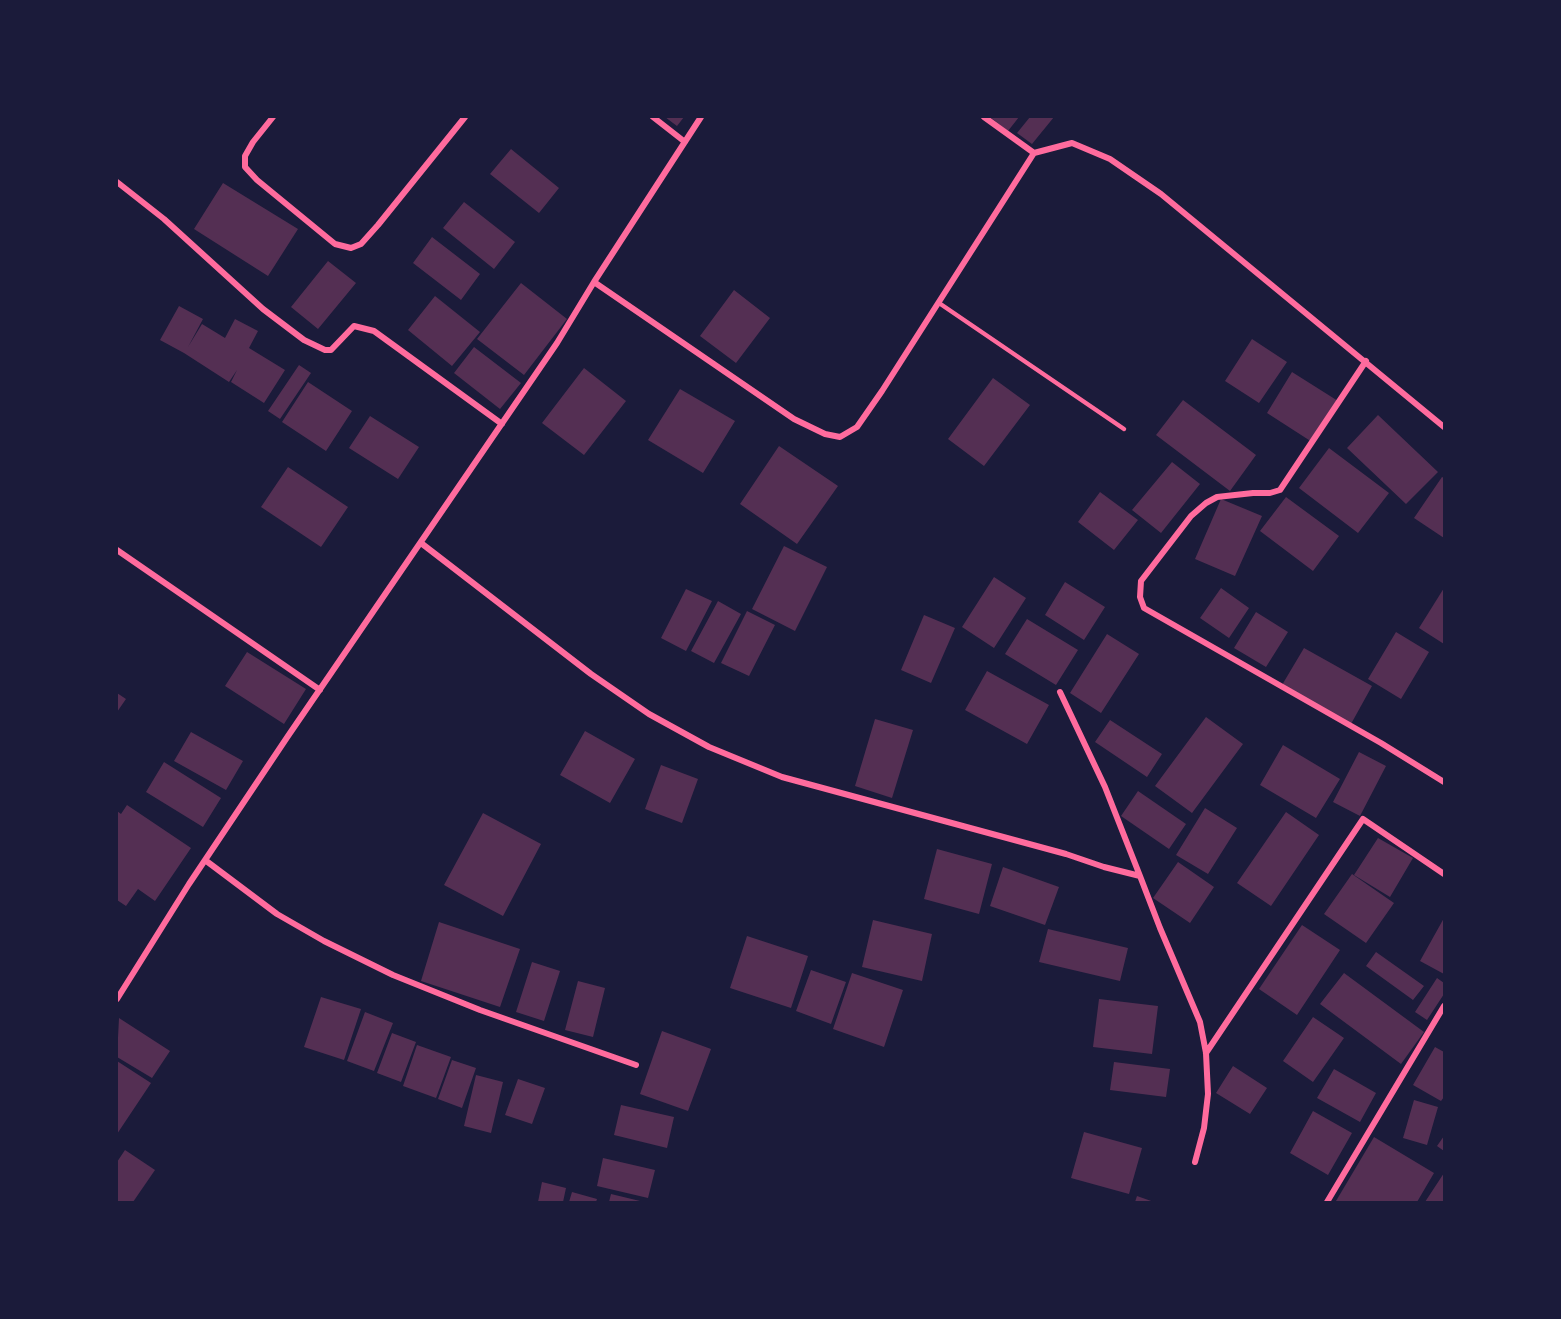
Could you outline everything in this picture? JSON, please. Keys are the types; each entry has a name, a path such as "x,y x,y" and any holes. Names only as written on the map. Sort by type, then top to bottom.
{"street":[{"path":"273,117 245,156 245,167 257,180 335,244 351,248 361,244 378,225 465,117"},
{"path":"653,117 686,142"},
{"path":"117,999 205,860 557,343 701,117"},
{"path":"984,117 1034,153"},
{"path":"594,282 794,419 825,434 840,437 857,426 882,391 1034,153 1072,143 1110,159 1161,194 1444,427"},
{"path":"117,182 165,219 263,309 304,340 325,350 331,350 354,326 374,331 502,424"},
{"path":"1366,362 1280,490 1270,493 1216,497 1206,503 1191,516 1141,581 1140,597 1144,608 1381,743 1444,782"},
{"path":"421,543 591,674 649,714 709,747 782,777 1140,876"},
{"path":"117,550 320,690"},
{"path":"1060,692 1105,787 1160,928 1200,1022 1206,1053 1208,1094 1204,1128 1195,1162"},
{"path":"1206,1053 1363,819 1444,874"},
{"path":"205,860 277,914 324,941 393,975 480,1010 636,1065"},
{"path":"1328,1202 1444,1006"}],"lane":[{"path":"939,303 1124,429"}],"building":[{"path":"665,117 684,117 677,126"},
{"path":"990,117 1019,117 1008,131"},
{"path":"1030,117 1054,117 1032,144 1017,133"},
{"path":"511,149 559,188 539,213 490,174"},
{"path":"223,183 298,229 268,276 194,229"},
{"path":"464,202 515,242 494,269 443,228"},
{"path":"432,237 480,274 461,300 413,263"},
{"path":"328,261 356,283 318,329 291,307"},
{"path":"521,283 567,319 524,375 477,339"},
{"path":"734,290 770,318 736,363 700,336"},
{"path":"435,296 480,332 452,366 408,330"},
{"path":"179,306 203,319 188,347 202,324 225,338 235,319 258,331 249,348 285,370 264,403 231,382 237,370 229,382 160,340"},
{"path":"1252,339 1287,362 1259,403 1225,381"},
{"path":"474,347 521,383 500,409 454,373"},
{"path":"299,365 311,373 280,419 268,411"},
{"path":"584,368 626,401 584,455 542,423"},
{"path":"1292,372 1338,401 1312,442 1267,413"},
{"path":"993,378 1030,405 984,466 948,439"},
{"path":"308,382 352,411 326,451 282,422"},
{"path":"680,389 735,421 703,473 648,440"},
{"path":"1183,400 1256,455 1230,491 1156,435"},
{"path":"1378,415 1438,472 1406,504 1347,448"},
{"path":"370,416 419,447 398,479 349,448"},
{"path":"779,446 838,486 797,544 740,504"},
{"path":"1329,448 1389,493 1358,533 1299,488"},
{"path":"1172,462 1200,484 1161,533 1132,510"},
{"path":"288,467 348,507 321,547 261,507"},
{"path":"1442,477 1444,478 1444,538 1414,518"},
{"path":"1100,492 1138,520 1114,550 1078,522"},
{"path":"1286,497 1339,536 1313,571 1260,531"},
{"path":"1221,499 1262,516 1235,576 1195,559"},
{"path":"784,546 827,567 795,631 752,609"},
{"path":"994,577 1026,598 994,648 962,627"},
{"path":"1065,582 1105,607 1084,640 1045,615"},
{"path":"1221,588 1249,608 1229,638 1200,618"},
{"path":"1444,588 1444,644 1419,628"},
{"path":"686,589 712,601 686,651 661,638"},
{"path":"718,601 741,614 714,663 691,651"},
{"path":"747,611 775,625 749,676 721,663"},
{"path":"1256,612 1288,632 1266,667 1234,648"},
{"path":"924,615 955,628 931,683 901,670"},
{"path":"1027,619 1078,650 1056,685 1005,654"},
{"path":"1396,632 1429,652 1401,699 1368,679"},
{"path":"1107,634 1139,654 1101,713 1070,693"},
{"path":"1304,648 1372,686 1351,724 1282,685"},
{"path":"247,652 306,689 284,724 225,686"},
{"path":"987,671 1049,705 1027,744 965,710"},
{"path":"117,693 126,699 117,712"},
{"path":"1206,717 1243,744 1192,813 1155,786"},
{"path":"875,719 913,730 892,798 855,786"},
{"path":"1110,720 1162,754 1147,777 1095,742"},
{"path":"585,731 635,759 610,803 560,775"},
{"path":"191,732 243,761 226,790 174,761"},
{"path":"1283,745 1340,779 1316,818 1260,785"},
{"path":"1359,752 1386,766 1360,816 1333,802"},
{"path":"164,762 221,798 203,827 146,792"},
{"path":"661,765 698,779 682,823 645,809"},
{"path":"1138,791 1186,824 1169,849 1121,816"},
{"path":"127,805 191,848 155,901 138,889 126,906 117,900 117,811 121,814"},
{"path":"1205,808 1237,828 1208,874 1176,855"},
{"path":"1286,812 1319,835 1271,906 1237,883"},
{"path":"483,813 541,844 503,916 444,885"},
{"path":"1378,838 1413,858 1390,897 1354,875"},
{"path":"937,849 992,864 979,914 924,899"},
{"path":"1178,862 1214,887 1190,923 1153,898"},
{"path":"1003,867 1059,887 1045,925 990,906"},
{"path":"1352,874 1394,903 1366,943 1324,914"},
{"path":"1444,918 1444,974 1420,961"},
{"path":"873,920 932,934 922,981 862,967"},
{"path":"439,922 520,949 500,1007 421,981"},
{"path":"1302,925 1340,950 1297,1015 1259,989"},
{"path":"1048,929 1128,948 1120,981 1039,962"},
{"path":"747,936 808,956 791,1008 730,988"},
{"path":"1376,952 1424,986 1413,1000 1366,966"},
{"path":"532,962 560,971 544,1021 516,1012"},
{"path":"811,970 846,982 831,1024 796,1011"},
{"path":"852,973 903,990 884,1047 833,1029"},
{"path":"1344,973 1424,1032 1401,1064 1320,1004"},
{"path":"1437,978 1444,983 1444,994 1427,1020 1415,1012"},
{"path":"578,981 605,988 593,1037 565,1030"},
{"path":"321,997 361,1009 344,1060 304,1047"},
{"path":"1099,999 1158,1006 1152,1054 1093,1047"},
{"path":"365,1012 393,1023 374,1071 347,1061"},
{"path":"1313,1017 1344,1038 1313,1082 1283,1061"},
{"path":"119,1018 170,1051 152,1078 117,1057"},
{"path":"662,1031 711,1049 688,1111 640,1094"},
{"path":"392,1033 416,1042 401,1082 377,1073"},
{"path":"417,1045 451,1057 436,1098 403,1086"},
{"path":"1435,1047 1444,1052 1444,1097 1441,1101 1413,1085"},
{"path":"452,1060 476,1068 462,1108 438,1099"},
{"path":"117,1061 151,1083 117,1134"},
{"path":"1114,1062 1170,1069 1166,1097 1110,1090"},
{"path":"1233,1066 1267,1088 1250,1114 1216,1093"},
{"path":"1334,1069 1376,1093 1360,1122 1317,1098"},
{"path":"476,1075 503,1082 491,1133 464,1126"},
{"path":"518,1079 545,1088 532,1124 505,1115"},
{"path":"1414,1100 1438,1107 1427,1145 1403,1138"},
{"path":"621,1105 674,1117 667,1148 614,1135"},
{"path":"1313,1111 1352,1133 1328,1175 1290,1153"},
{"path":"1084,1132 1142,1148 1129,1194 1071,1178"},
{"path":"1444,1136 1444,1151 1437,1146"},
{"path":"1374,1137 1434,1173 1417,1202 1336,1201"},
{"path":"125,1150 155,1170 133,1202 117,1202 117,1162"},
{"path":"603,1158 655,1170 648,1198 597,1186"},
{"path":"1444,1173 1444,1202 1425,1202"},
{"path":"542,1182 566,1188 563,1202 538,1202"},
{"path":"572,1192 597,1199 596,1202 569,1202"},
{"path":"611,1194 640,1201 640,1202 609,1202"},
{"path":"1137,1196 1154,1202 1135,1202"}]}
